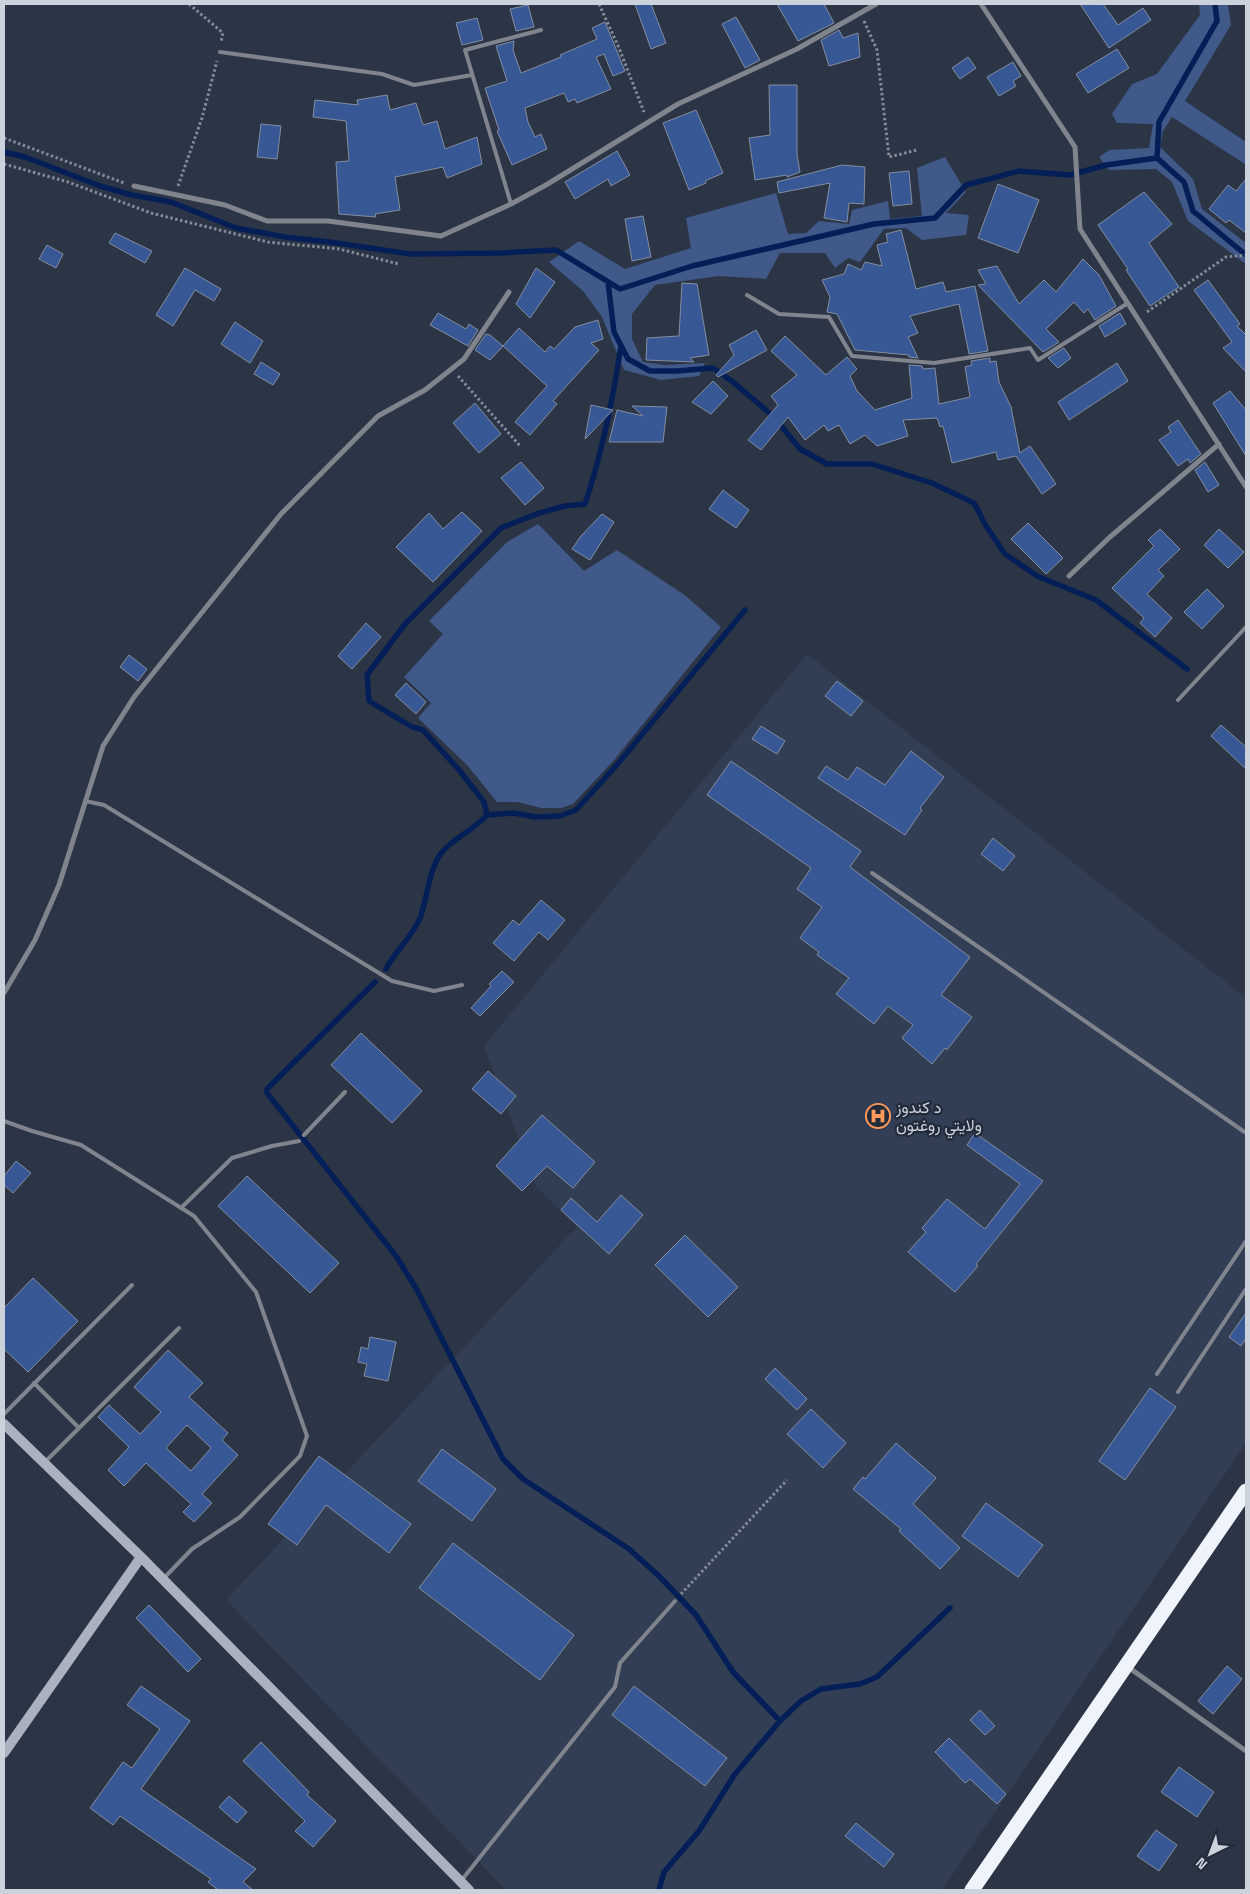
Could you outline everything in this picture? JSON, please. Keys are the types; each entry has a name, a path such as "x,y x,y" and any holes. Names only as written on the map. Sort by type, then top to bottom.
{"highway":[{"path":"972,1890 1246,1491"}],"street":[{"path":"134,186 225,205 267,221 328,221 441,236 511,204 582,164 678,104 798,49 876,4"},
{"path":"981,4 1075,147 1080,229 1246,487"},
{"path":"4,992 35,940 59,885 103,746 134,697 281,514 378,416 425,390 464,359 510,292"},
{"path":"1069,576 1110,537 1219,444"},
{"path":"4,1424 163,1579 469,1890"},
{"path":"4,1753 141,1557"},
{"path":"1125,1665 1246,1751"}],"lane":[{"path":"511,204 465,50 541,30"},
{"path":"220,52 382,74 414,85 472,75"},
{"path":"746,295 779,314 829,317 852,356 934,362 1030,348 1038,360 1128,303"},
{"path":"1178,700 1246,627"},
{"path":"85,801 104,804 392,981 434,991 462,984"},
{"path":"872,872 1246,1133"},
{"path":"304,1135 345,1092"},
{"path":"4,1121 80,1145 194,1216 256,1292 307,1436 300,1456 240,1517 192,1549 163,1579"},
{"path":"181,1208 232,1158 272,1146 299,1141"},
{"path":"1157,1374 1246,1241"},
{"path":"4,1414 132,1285"},
{"path":"1178,1392 1246,1289"},
{"path":"44,1463 179,1328"},
{"path":"34,1383 79,1428"},
{"path":"461,1881 615,1687 620,1663 675,1600"}],"path":[{"path":"175,194 202,118 220,52 223,33 189,4"},
{"path":"599,4 620,48 648,122"},
{"path":"861,13 877,50 889,157 917,150"},
{"path":"4,138 134,186"},
{"path":"4,164 68,182 151,213 268,242 339,249 399,264"},
{"path":"1138,319 1226,257 1246,255"},
{"path":"452,369 521,447"},
{"path":"685,1590 787,1480"}],"shaded area":[{"path":"1199,4 1228,4 1231,25 1185,101 1246,142 1246,162 1245,164 1172,117 1163,131 1160,147 1193,179 1202,209 1246,243 1246,264 1188,221 1172,182 1156,169 1109,170 1099,157 1109,150 1149,148 1153,124 1117,123 1112,114 1132,84 1157,74 1200,15"},
{"path":"945,157 966,192 946,213 969,215 966,235 922,240 906,228 884,229 860,262 848,258 835,268 825,253 780,253 766,279 719,276 655,285 632,314 632,339 643,362 665,365 705,363 699,376 661,380 624,370 602,317 583,291 549,262 579,241 625,269 691,248 686,218 776,193 788,234 806,233 819,221 849,224 852,210 888,201 890,219 922,216 917,168"},
{"path":"538,524 584,571 617,550 686,596 721,627 615,759 573,804 561,808 541,808 518,802 497,802 467,765 418,718 431,703 404,677 443,634 429,621 507,542"},
{"path":"807,654 1246,998 1246,1443 942,1890 506,1890 226,1600 577,1227 536,1186 484,1046"}],"building":[{"path":"635,4 651,4 666,43 651,49"},
{"path":"777,4 824,4 834,23 798,41"},
{"path":"1080,4 1103,4 1118,25 1143,8 1151,20 1109,48"},
{"path":"528,5 534,27 516,31 510,9"},
{"path":"736,17 760,60 745,68 722,24"},
{"path":"477,18 483,40 462,45 456,23"},
{"path":"605,22 625,71 613,76 604,54 596,57 611,89 577,103 575,99 568,102 564,93 525,108 528,122 535,137 541,134 547,149 512,165 497,131 499,130 485,88 507,81 496,46 514,41 513,50 521,73 561,57 560,55 597,39 592,28"},
{"path":"839,30 843,38 858,33 860,57 829,66 821,40"},
{"path":"1117,49 1129,68 1088,93 1076,74"},
{"path":"968,57 976,68 960,79 952,68"},
{"path":"1013,62 1021,76 1013,81 1016,86 999,96 987,77"},
{"path":"769,85 797,85 797,154 800,172 787,177 787,175 755,180 749,138 770,135"},
{"path":"387,95 390,110 416,103 423,125 437,121 445,149 477,137 482,164 447,178 443,167 395,177 400,210 375,214 376,217 339,214 336,162 349,161 346,121 313,117 315,100 358,105 357,100"},
{"path":"696,110 723,173 689,190 663,123"},
{"path":"261,124 281,126 277,159 257,157"},
{"path":"617,151 630,175 611,186 608,179 575,199 565,182"},
{"path":"842,165 865,167 864,204 849,203 847,222 824,218 830,183 779,193 777,182"},
{"path":"909,171 912,204 893,206 889,173"},
{"path":"1246,179 1246,233 1229,220 1226,223 1209,209 1228,185 1236,191"},
{"path":"998,184 1039,200 1018,253 978,238"},
{"path":"1144,192 1172,224 1149,243 1179,287 1150,306 1098,225"},
{"path":"643,216 651,257 632,261 625,219"},
{"path":"901,230 916,289 943,282 946,292 975,286 988,351 969,354 959,304 910,316 918,333 908,337 918,358 909,357 909,355 855,350 837,314 827,312 830,297 822,280 844,274 848,264 861,270 865,262 882,266 877,245 888,242 886,234"},
{"path":"115,233 152,251 145,263 109,243"},
{"path":"47,245 63,254 56,268 39,259"},
{"path":"1083,259 1099,275 1116,306 1095,320 1088,309 1084,313 1074,302 1046,329 1059,342 1043,352 978,285 986,284 978,270 997,266 1019,304 1044,280 1056,292"},
{"path":"185,268 221,289 214,301 195,290 173,326 156,315"},
{"path":"536,268 555,282 530,318 516,304"},
{"path":"1208,280 1240,324 1237,326 1246,333 1246,372 1223,348 1232,342 1194,290"},
{"path":"682,283 697,284 709,355 690,358 694,362 646,360 647,338 679,336"},
{"path":"438,313 466,329 469,324 478,330 468,346 430,325"},
{"path":"1120,313 1126,324 1105,337 1099,326"},
{"path":"598,320 603,339 591,343 599,350 553,401 557,404 530,435 515,422 547,386 503,346 519,328 545,352 550,346 554,349 575,327"},
{"path":"235,322 263,341 250,363 221,344"},
{"path":"756,330 767,350 718,377 716,375 734,355 729,345"},
{"path":"486,334 503,346 490,360 475,350"},
{"path":"785,336 826,375 847,357 857,369 850,376 857,391 875,410 912,398 909,365 922,366 923,369 935,368 939,404 970,397 965,367 972,365 971,361 990,358 990,362 996,361 999,382 1011,407 1020,453 1030,446 1056,484 1042,494 1016,456 998,460 996,452 952,463 943,426 940,427 937,418 903,420 908,436 877,446 865,435 850,444 839,425 828,431 824,425 805,440 788,417 761,450 748,440 778,405 771,396 797,375 771,351"},
{"path":"1064,348 1071,358 1058,368 1048,358"},
{"path":"261,362 280,374 273,385 254,374"},
{"path":"1117,363 1128,381 1069,420 1058,402"},
{"path":"713,381 728,396 711,414 692,402"},
{"path":"1230,391 1246,410 1246,456 1213,403"},
{"path":"475,403 501,434 479,453 453,423"},
{"path":"591,405 613,410 585,439"},
{"path":"632,406 667,407 663,442 609,442 617,410 643,416"},
{"path":"1178,420 1201,454 1190,463 1188,459 1178,466 1159,440 1171,432 1168,427"},
{"path":"521,462 544,488 525,505 501,478"},
{"path":"1205,462 1219,485 1208,492 1195,470"},
{"path":"723,490 749,510 736,528 709,509"},
{"path":"462,512 482,531 433,582 396,547 429,513 443,529"},
{"path":"602,514 614,522 590,560 572,549 581,536"},
{"path":"1028,523 1063,558 1046,574 1011,539"},
{"path":"1160,529 1180,549 1158,570 1164,576 1147,594 1172,618 1155,637 1140,623 1144,618 1112,588 1154,546 1148,540"},
{"path":"1219,529 1244,552 1228,568 1204,545"},
{"path":"1207,589 1224,606 1202,629 1184,612"},
{"path":"366,623 381,637 352,669 338,656"},
{"path":"129,655 147,669 138,681 120,667"},
{"path":"837,681 863,701 851,716 825,696"},
{"path":"406,683 426,702 416,714 395,695"},
{"path":"1221,725 1246,747 1246,769 1211,736"},
{"path":"761,726 785,741 777,754 752,739"},
{"path":"911,751 944,777 920,808 922,810 905,835 818,778 826,766 848,780 857,767 885,785"},
{"path":"731,761 861,851 850,867 970,957 941,995 972,1017 947,1050 945,1048 932,1064 902,1038 913,1025 888,1006 874,1024 836,994 849,978 817,955 819,952 800,938 822,907 797,889 811,868 707,795"},
{"path":"993,838 1015,856 1003,871 981,854"},
{"path":"541,900 565,920 548,940 539,932 514,961 493,943 513,920 519,925"},
{"path":"502,971 514,982 480,1016 471,1008 491,986 489,984"},
{"path":"361,1033 422,1091 392,1123 331,1065"},
{"path":"488,1071 516,1096 501,1114 472,1089"},
{"path":"542,1115 595,1162 573,1188 547,1166 522,1191 496,1166"},
{"path":"975,1133 1043,1181 976,1264 978,1266 955,1292 908,1252 926,1232 922,1228 947,1199 985,1229 1020,1184 967,1145"},
{"path":"16,1161 31,1173 13,1193 4,1185 4,1176"},
{"path":"247,1176 339,1263 310,1293 218,1206"},
{"path":"621,1195 643,1215 609,1254 561,1210 571,1198 597,1222"},
{"path":"685,1235 738,1287 708,1317 655,1265"},
{"path":"33,1278 78,1321 28,1372 4,1349 4,1308"},
{"path":"1246,1313 1246,1338 1241,1346 1229,1337"},
{"path":"370,1337 396,1342 388,1381 364,1376 367,1364 358,1362 361,1347 368,1349"},
{"path":"168,1350 203,1383 189,1397 228,1433 222,1440 238,1455 202,1494 212,1503 194,1522 183,1512 191,1504 146,1463 124,1486 108,1470 129,1447 98,1417 109,1405 140,1434 161,1412 134,1387","holes":["187,1425 211,1448 191,1471 166,1448"]},
{"path":"775,1368 807,1399 797,1410 765,1379"},
{"path":"1150,1388 1176,1407 1125,1480 1099,1461"},
{"path":"811,1409 846,1443 823,1468 787,1434"},
{"path":"896,1443 936,1478 913,1504 960,1548 940,1569 899,1531 901,1529 853,1489 863,1477 865,1479"},
{"path":"442,1449 496,1489 472,1521 418,1481"},
{"path":"319,1456 411,1524 389,1553 326,1505 297,1545 268,1524"},
{"path":"986,1503 1043,1545 1018,1577 962,1536"},
{"path":"453,1543 574,1635 540,1680 419,1588"},
{"path":"149,1605 201,1659 188,1672 136,1618"},
{"path":"1227,1666 1242,1679 1213,1714 1198,1701"},
{"path":"141,1686 190,1721 141,1789 256,1869 243,1882 253,1890 218,1890 208,1882 211,1879 120,1816 113,1825 90,1808 123,1762 132,1768 160,1729 127,1705"},
{"path":"634,1686 727,1758 705,1786 612,1715"},
{"path":"980,1710 995,1726 985,1735 970,1720"},
{"path":"949,1738 1006,1794 997,1804 970,1779 965,1783 935,1752"},
{"path":"261,1742 309,1792 307,1795 336,1821 313,1847 295,1831 305,1821 243,1761"},
{"path":"1179,1767 1214,1792 1197,1817 1161,1792"},
{"path":"229,1796 247,1812 237,1823 219,1807"},
{"path":"856,1823 894,1854 884,1867 845,1836"},
{"path":"1156,1830 1177,1845 1159,1871 1137,1856"}],"waterway":[{"path":"1215,4 1217,21 1159,122 1157,158 1184,182 1193,211 1246,255"},
{"path":"4,152 25,157 100,186 132,195 171,202 236,228 285,237 410,254 556,250 620,289 692,266 874,224 935,218 966,185 1019,171 1070,175 1106,165 1157,158"},
{"path":"608,282 614,332 628,359 650,371 713,368 733,382 774,417 800,449 827,464 872,464 932,483 974,503 986,526 1005,554 1037,576 1096,600 1187,669"},
{"path":"386,969 417,925 437,859 453,842 487,815 484,802 460,771 423,730 412,727 369,701 367,675 405,624 501,528 539,513 565,506 585,504 606,426 621,346"},
{"path":"487,815 514,813 535,817 560,816 576,810 616,766 745,610"},
{"path":"375,982 267,1089 267,1093 396,1256 417,1290 503,1459 523,1479 629,1549 659,1576 696,1615 733,1672 780,1721"},
{"path":"659,1890 664,1872 699,1831 735,1774 780,1721 801,1701 821,1689 860,1684 877,1677 950,1608"}],"place":[{"name":"د کندوز ولایتي روغتون","path":"878,1116"}]}
